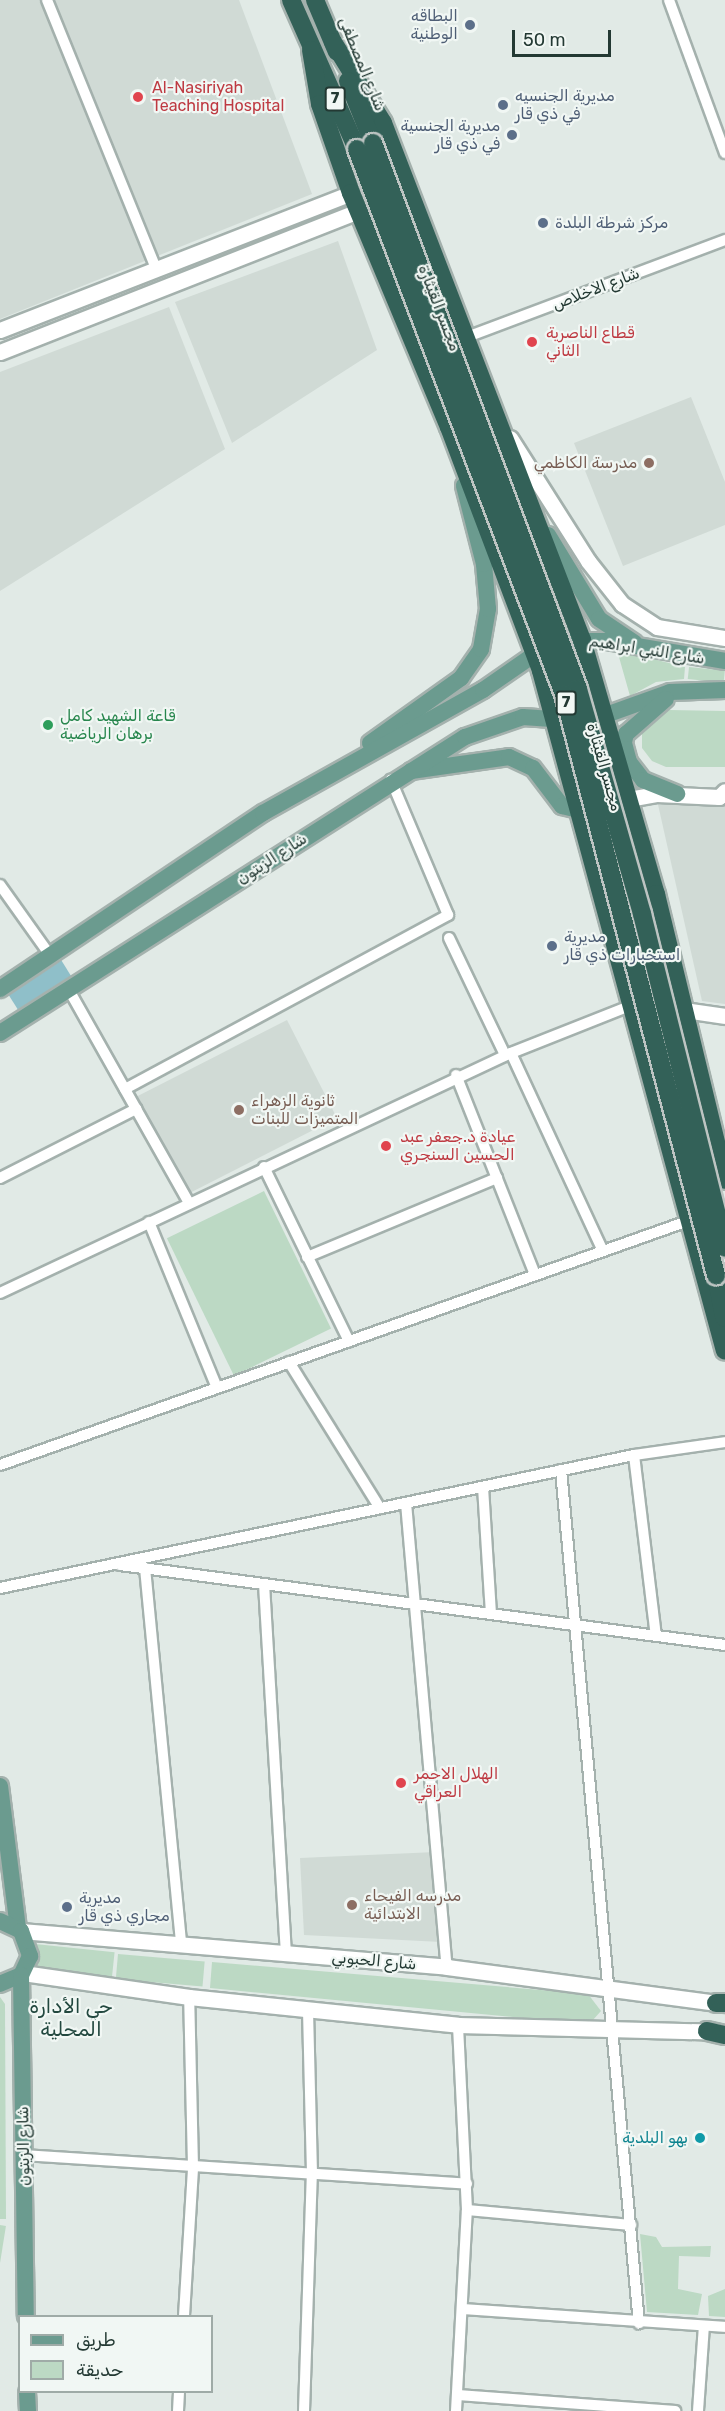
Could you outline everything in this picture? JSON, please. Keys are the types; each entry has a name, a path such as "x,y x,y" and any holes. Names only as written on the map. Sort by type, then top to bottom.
{"highway":[{"name":"7","path":"291,0 311,50 365,146"},
{"name":"شارع المصطفى","path":"315,0 333,42 365,146"},
{"path":"333,42 383,123 502,425 534,509 548,554 582,640 607,716 629,798 725,1180"},
{"path":"311,50 323,113 351,193 449,427 535,654 582,811 688,1221 725,1351"},
{"name":"مجسر القيثارة","path":"365,146 578,689 642,914 725,1248"},
{"name":"مجسر القيثارة","path":"365,146 564,694 716,1275 725,1322"},
{"path":"504,570 516,582 532,579 546,571 548,554"}],"main road":[{"path":"0,330 351,193"},
{"path":"0,352 358,211"},
{"path":"502,425 588,561 622,604 657,627 725,638"},
{"path":"0,989 429,704 460,678 481,649 488,609 484,564 449,427"},
{"path":"534,509 599,620 641,647"},
{"name":"شارع النبي ابراهيم","path":"535,654 582,640 725,661"},
{"path":"263,813 483,690 535,654"},
{"name":"شارع النبي ابراهيم","path":"556,720 607,716 679,691 725,690"},
{"path":"619,762 626,734 679,691"},
{"name":"شارع الزيتون","path":"0,1033 391,780 498,722 523,717 556,720"},
{"path":"626,734 625,752 634,771 650,784 677,794"},
{"path":"407,771 509,757 533,768 562,806 582,811 629,798 677,794 723,795"},
{"path":"684,1010 725,1016"},
{"path":"0,1018 21,1020"},
{"path":"0,1786 20,1929 0,1921"},
{"name":"شارع الزيتون","path":"20,1929 30,1956 22,1974 26,2315"},
{"name":"شارع الحبوبي","path":"20,1929 447,1967 722,2003"},
{"path":"0,1984 22,1974 189,1997 458,2025 719,2033"},
{"path":"27,2393 28,2411"}],"street":[{"path":"47,0 156,269"},
{"path":"669,0 725,153"},
{"name":"شارع الاخلاص","path":"467,337 725,240"},
{"path":"125,1089 448,915 391,780"},
{"path":"0,885 50,955"},
{"path":"449,939 508,1054 603,1251"},
{"path":"69,990 189,1203"},
{"path":"0,1293 456,1075 632,1005"},
{"path":"456,1075 535,1275"},
{"path":"0,1178 136,1109"},
{"path":"264,1167 349,1341"},
{"path":"308,1257 496,1178"},
{"path":"0,1465 688,1221"},
{"path":"148,1222 217,1388"},
{"path":"289,1362 380,1508"},
{"path":"0,1588 634,1455 725,1442"},
{"path":"634,1455 656,1636"},
{"path":"561,1470 609,2031 631,2225 639,2323"},
{"path":"483,1487 491,1614"},
{"path":"406,1503 447,1967"},
{"path":"111,1564 725,1645"},
{"path":"145,1568 180,1944"},
{"path":"264,1584 286,1953"},
{"path":"184,2315 193,2167 189,1997"},
{"path":"304,2411 312,2174 308,2009"},
{"path":"456,2411 464,2309 467,2211 458,2025"},
{"path":"24,2155 467,2184"},
{"path":"467,2211 631,2225"},
{"path":"464,2309 639,2323 725,2327"},
{"path":"698,2411 704,2326"},
{"path":"178,2411 179,2393"},
{"path":"458,2395 675,2411"}],"shaded area":[{"name":"Al-Nasiriyah Teaching Hospital","path":"0,0 239,0 312,194 0,319"},
{"path":"338,241 377,350 232,443 175,302"},
{"path":"169,307 225,449 0,591 0,372"},
{"name":"مدرسة الكاظمي","path":"691,397 725,482 725,525 623,566 574,443"},
{"path":"725,799 725,1004 702,1001 657,800"},
{"name":"ثانوية الزهراء المتميزات للبنات","path":"287,1020 337,1118 187,1194 137,1096"},
{"path":"436,1852 441,1942 304,1935 300,1858"}],"green space":[{"path":"617,650 685,667 684,679 656,682 630,696"},
{"path":"689,667 725,671 724,683 688,679"},
{"path":"669,710 725,711 725,767 666,767 652,761 642,748 642,733"},
{"path":"264,1191 331,1329 234,1376 167,1238"},
{"path":"35,1944 115,1952 112,1979 32,1971"},
{"path":"118,1954 205,1962 202,1986 116,1979"},
{"path":"212,1962 588,1994 601,2011 592,2021 575,2023 210,1988"},
{"path":"0,1997 5,2004 6,2219 0,2219"},
{"path":"0,2225 6,2226 0,2263"},
{"path":"640,2234 656,2237 662,2247 711,2246 710,2257 679,2256 678,2289 702,2294 698,2315 647,2312"},
{"path":"725,2289 725,2317 709,2316 708,2296"}],"water":[{"path":"58,955 71,976 18,1010 5,988"}],"place":[{"name":"البطاقه الوطنية","path":"470,25"},
{"name":"Al-Nasiriyah Teaching Hospital","path":"138,97"},
{"name":"مديرية الجنسيه في ذي قار","path":"503,105"},
{"name":"مديرية الجنسية في ذي قار","path":"512,135"},
{"name":"مركز شرطة البلدة","path":"543,223"},
{"name":"قطاع الناصرية الثاني","path":"532,342"},
{"name":"مدرسة الكاظمي","path":"649,463"},
{"name":"قاعة الشهيد كامل برهان الرياضية","path":"48,725"},
{"name":"مديرية استخبارات ذي قار","path":"552,946"},
{"name":"ثانوية الزهراء المتميزات للبنات","path":"239,1110"},
{"name":"عيادة د.جعفر عبد الحسين السنجري","path":"386,1146"},
{"name":"الهلال الاحمر العراقي","path":"401,1783"},
{"name":"مدرسه الفيحاء الابتدائية","path":"352,1905"},
{"name":"مديرية مجاري ذي قار","path":"67,1907"},
{"name":"بهو البلدية","path":"700,2138"}],"district":[{"name":"حي الأدارة المحلية","path":"71,2018"}]}
